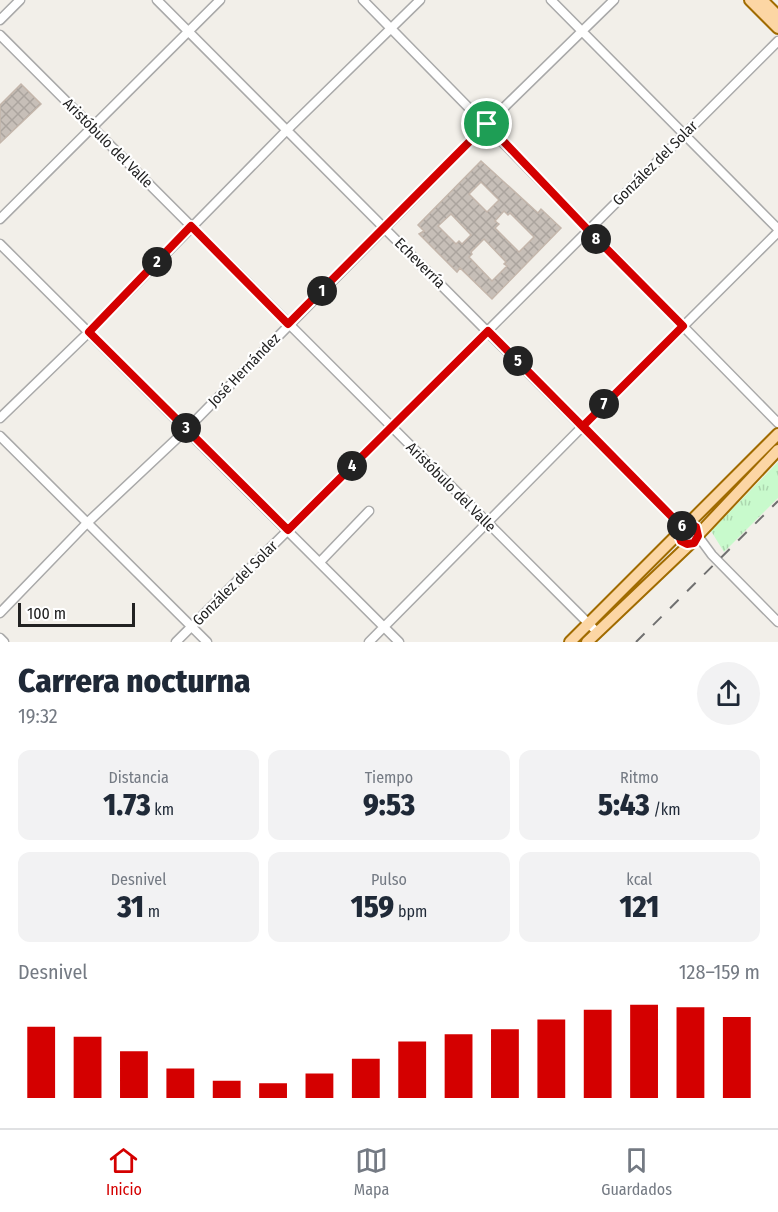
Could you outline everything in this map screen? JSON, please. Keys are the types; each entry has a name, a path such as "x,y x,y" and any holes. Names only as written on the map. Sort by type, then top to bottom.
{"main road":[{"path":"750,0 778,28"},
{"path":"762,0 778,16"},
{"path":"570,642 778,434"},
{"path":"587,642 694,540 778,450"},
{"path":"683,528 696,527 694,540"},
{"path":"683,528 682,542 694,540"}],"street":[{"path":"0,20 20,0"},
{"name":"Echeverría","path":"157,0 683,528"},
{"path":"0,219 220,0"},
{"path":"363,0 778,423"},
{"path":"0,418 89,332 191,226 420,0"},
{"path":"369,642 778,231 550,0"},
{"name":"José Hernández","path":"0,613 87,523 186,429 288,324 386,229 487,124 614,0"},
{"name":"Aristóbulo del Valle","path":"0,35 597,632"},
{"name":"González del Solar","path":"176,642 778,40"},
{"path":"0,244 399,642"},
{"path":"0,436 207,642"},
{"path":"320,562 369,511"},
{"path":"694,540 778,621"},
{"path":"0,638 4,642"}],"green space":[{"path":"778,462 778,498 724,552 711,531"}],"building":[{"path":"21,84 41,104 0,143 0,105"},
{"path":"481,161 538,213 541,209 561,228 492,299 460,268 457,272 419,234 424,231 418,225","holes":["481,182 499,200 487,212 469,194","504,211 508,215 510,213 534,237 519,252 495,228 499,224 495,221","451,214 471,235 462,244 459,241 456,244 438,226","484,239 506,262 504,264 507,266 492,281 469,257"]}],"railway":[{"path":"636,642 778,501"}],"route":[{"path":"487,124 386,229 288,324 191,226 89,332 288,530 488,331 682,527 689,524 696,527 698,536 694,543 687,544 681,541 678,533 682,527 583,426 683,326 487,124"}]}
